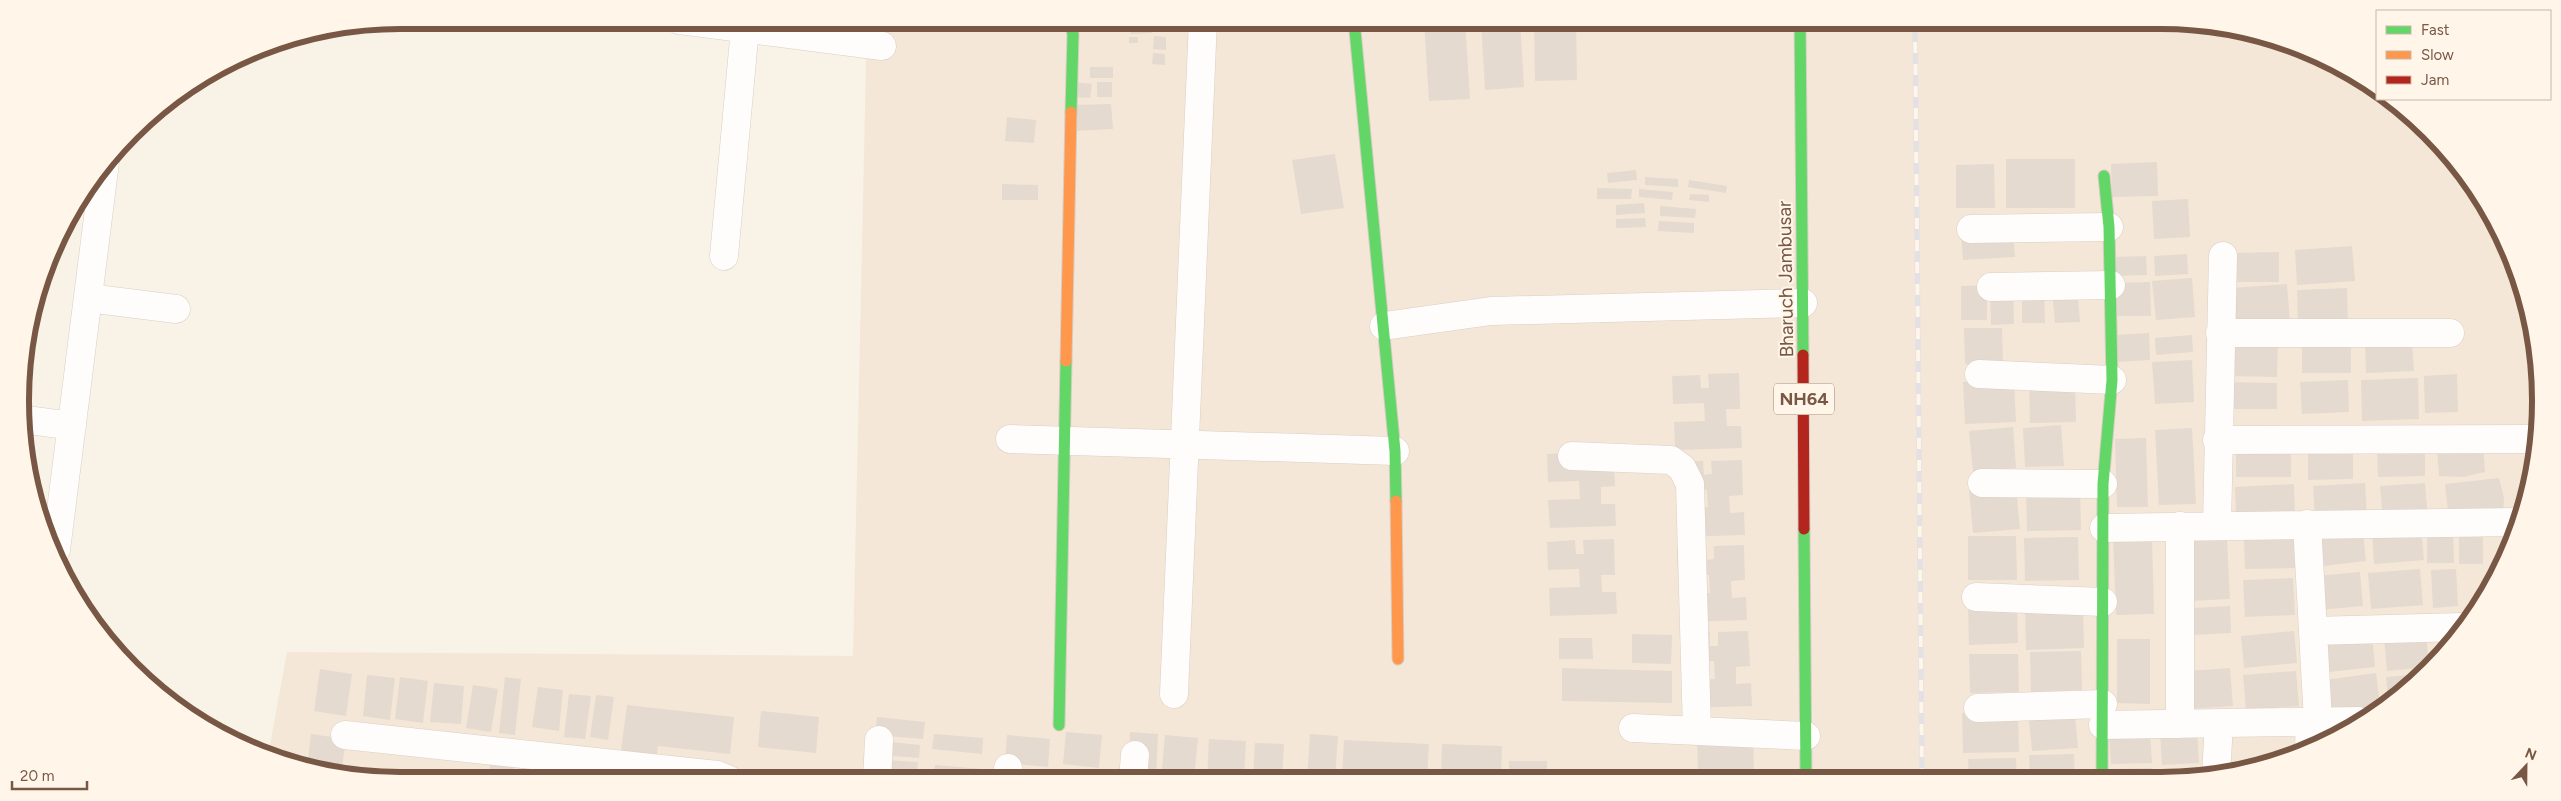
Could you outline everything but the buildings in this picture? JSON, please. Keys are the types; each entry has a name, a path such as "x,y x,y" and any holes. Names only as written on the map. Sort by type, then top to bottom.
{"main road":[{"path":"1058,725 1073,34 1072,29"},
{"path":"1355,29 1395,451 1398,659"},
{"name":"Bharuch Jambusar","path":"1800,29 1806,772"},
{"path":"2102,772 2104,484 2112,380 2109,227 2104,176"}],"street":[{"path":"724,256 745,29"},
{"path":"753,29 882,46"},
{"path":"1174,694 1203,29"},
{"path":"57,543 103,178"},
{"path":"1971,229 2109,227"},
{"path":"2217,525 2223,256"},
{"path":"1991,286 2110,285"},
{"path":"88,298 176,309"},
{"path":"1384,326 1491,311 1803,303"},
{"path":"2220,333 2450,333"},
{"path":"1978,374 2112,380"},
{"path":"30,420 72,426"},
{"path":"1010,439 1395,451"},
{"path":"2218,440 2530,439"},
{"path":"1572,456 1671,460 1682,468 1690,484 1697,730"},
{"path":"1982,483 2104,484"},
{"path":"2104,528 2512,522"},
{"path":"2308,524 2313,631 2312,730"},
{"path":"2180,526 2180,724"},
{"path":"1976,597 2103,602"},
{"path":"2313,631 2455,627"},
{"path":"1978,708 2103,715 2180,724 2219,723 2312,730 2342,724"},
{"path":"2216,768 2219,723"},
{"path":"1633,728 1806,736"},
{"path":"345,735 689,772"},
{"path":"877,772 879,740"}],"shaded area":[{"path":"867,29 2160,29 2209,32 2233,36 2257,41 2303,57 2367,91 2376,98 2376,100 2379,100 2406,121 2440,155 2470,194 2494,236 2513,281 2525,328 2529,352 2532,400 2529,449 2525,473 2520,497 2504,543 2470,607 2440,646 2406,680 2367,710 2303,744 2257,760 2233,765 2209,769 2160,772 400,772 352,769 328,765 304,760 269,748 287,652 853,656"}],"railway":[{"path":"1915,29 1922,772"}],"traffic: fast":[{"path":"1071,112 1072,29"},
{"path":"1355,29 1395,451 1396,501"},
{"path":"1800,29 1803,355"},
{"path":"2102,772 2103,484 2112,380 2109,227 2104,176"},
{"path":"1059,725 1066,361"},
{"path":"1804,529 1806,772"}],"traffic: slow":[{"path":"1066,361 1071,112"},
{"path":"1396,501 1398,659"}],"traffic: jam":[{"path":"1803,355 1804,529"}]}
